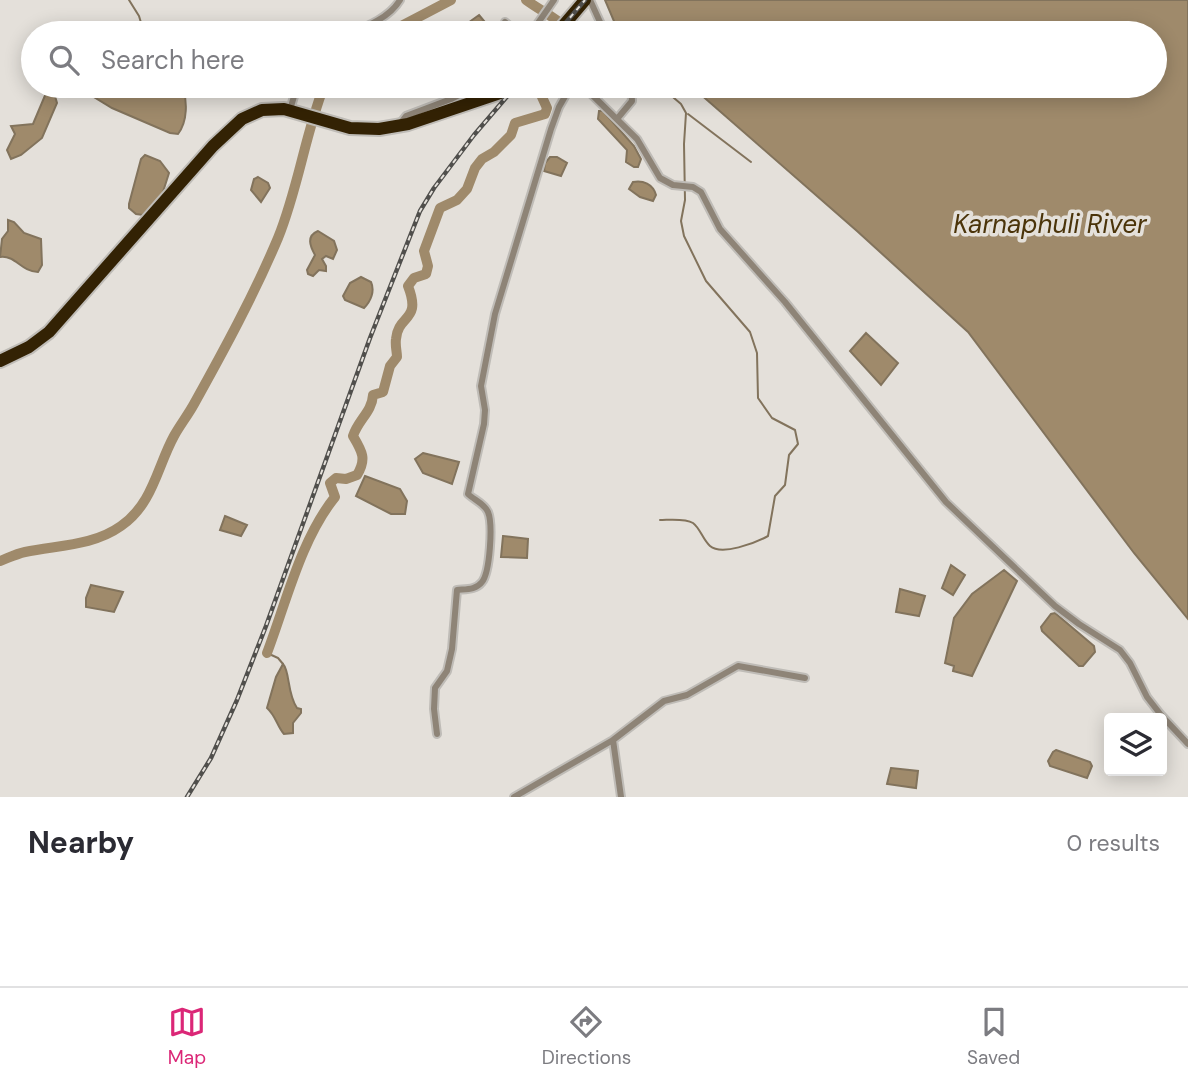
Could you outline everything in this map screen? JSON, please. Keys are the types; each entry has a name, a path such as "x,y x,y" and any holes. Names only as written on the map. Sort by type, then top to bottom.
{"highway":[{"path":"569,21 588,0"},
{"path":"8,357 37,342 48,332 232,127 256,112 277,108 365,130 399,126 486,98"}],"street":[{"path":"374,21 395,8 400,0"},
{"path":"540,21 554,0"},
{"path":"588,0 599,21"},
{"path":"294,111 296,98"},
{"path":"399,126 406,116 453,98"},
{"path":"437,734 435,688 447,671 452,649 457,590 481,584 488,561 488,514 484,505 468,494 485,416 481,379 508,270 551,129 564,98"},
{"path":"595,98 642,145 660,178 673,185 693,187 706,199 720,229 785,302 946,502 1055,606 1120,650 1130,663 1147,697 1188,744"},
{"path":"617,120 632,98"},
{"path":"514,797 613,740 664,701 687,695 738,666 805,678"},
{"path":"613,740 621,797"}],"water":[{"name":"Karnaphuli River","path":"605,0 1188,0 1188,619 1134,553 968,332 705,98 1167,98 1167,21 614,21"},
{"path":"479,15 484,21 471,21"},
{"path":"44,98 56,98 57,103 42,138 21,155 11,159 7,150 15,134 11,126 33,124"},
{"path":"96,98 185,98 186,111 178,134 112,108"},
{"path":"599,111 603,111 634,146 641,159 638,167 626,162 627,150 598,119"},
{"path":"145,155 160,161 169,173 162,195 143,215 136,214 129,208 129,204 141,159"},
{"path":"550,157 557,157 567,163 561,176 544,171 545,163"},
{"path":"258,177 268,183 270,188 261,202 251,190 254,179"},
{"path":"633,182 644,182 650,186 656,195 653,201 640,197 629,189"},
{"path":"8,220 14,222 24,233 41,239 42,265 38,272 27,269 10,258 0,257 2,239 8,231"},
{"path":"318,231 334,241 337,250 333,259 326,256 322,259 326,271 319,270 313,276 308,274 307,270 315,255 310,238"},
{"path":"361,277 371,282 373,289 364,308 345,300 343,296 350,283"},
{"path":"866,333 898,363 881,385 850,351"},
{"path":"423,453 459,462 452,484 423,473 415,459"},
{"path":"365,476 400,489 407,501 405,514 391,514 356,496"},
{"path":"225,516 247,525 241,536 220,530"},
{"path":"503,536 528,539 527,558 501,557"},
{"path":"951,565 965,575 953,595 942,588"},
{"path":"1004,570 1017,581 972,676 953,671 954,666 945,663 954,618 972,594"},
{"path":"91,585 123,592 114,612 86,607"},
{"path":"900,589 925,596 919,616 896,612"},
{"path":"1055,613 1094,646 1095,652 1083,666 1079,666 1042,631 1041,627 1051,614"},
{"path":"283,664 294,702 297,708 301,709 293,723 293,733 284,734 267,708 276,677"},
{"path":"1056,750 1090,762 1092,766 1087,778 1050,766 1048,761"},
{"path":"891,768 918,771 916,788 887,784"}],"waterway":[{"path":"129,0 140,21"},
{"path":"411,21 451,0"},
{"path":"526,0 557,21"},
{"path":"0,561 25,552 99,538 121,526 140,507 174,436 227,343 269,259 285,219 320,98"},
{"path":"267,653 295,572 313,532 335,497 330,483 336,478 346,479 357,475 362,464 362,455 353,436 370,406 373,395 383,392 390,366 397,357 398,331 412,306 408,286 414,278 426,274 428,266 424,251 440,208 457,200 467,189 475,168 511,135 515,123 545,114 547,108 542,98"},
{"path":"660,520 690,521 715,549 739,547 768,536 775,496 785,485 789,455 798,444 795,430 772,418 758,398 757,353 750,332 706,281 684,236 681,221 685,200 686,113 674,98"},
{"path":"688,114 751,162"},
{"path":"267,653 278,658 283,664"}],"railway":[{"path":"567,21 585,0"},
{"path":"187,797 211,758 237,700 370,338 420,211 474,135 506,98"}]}
